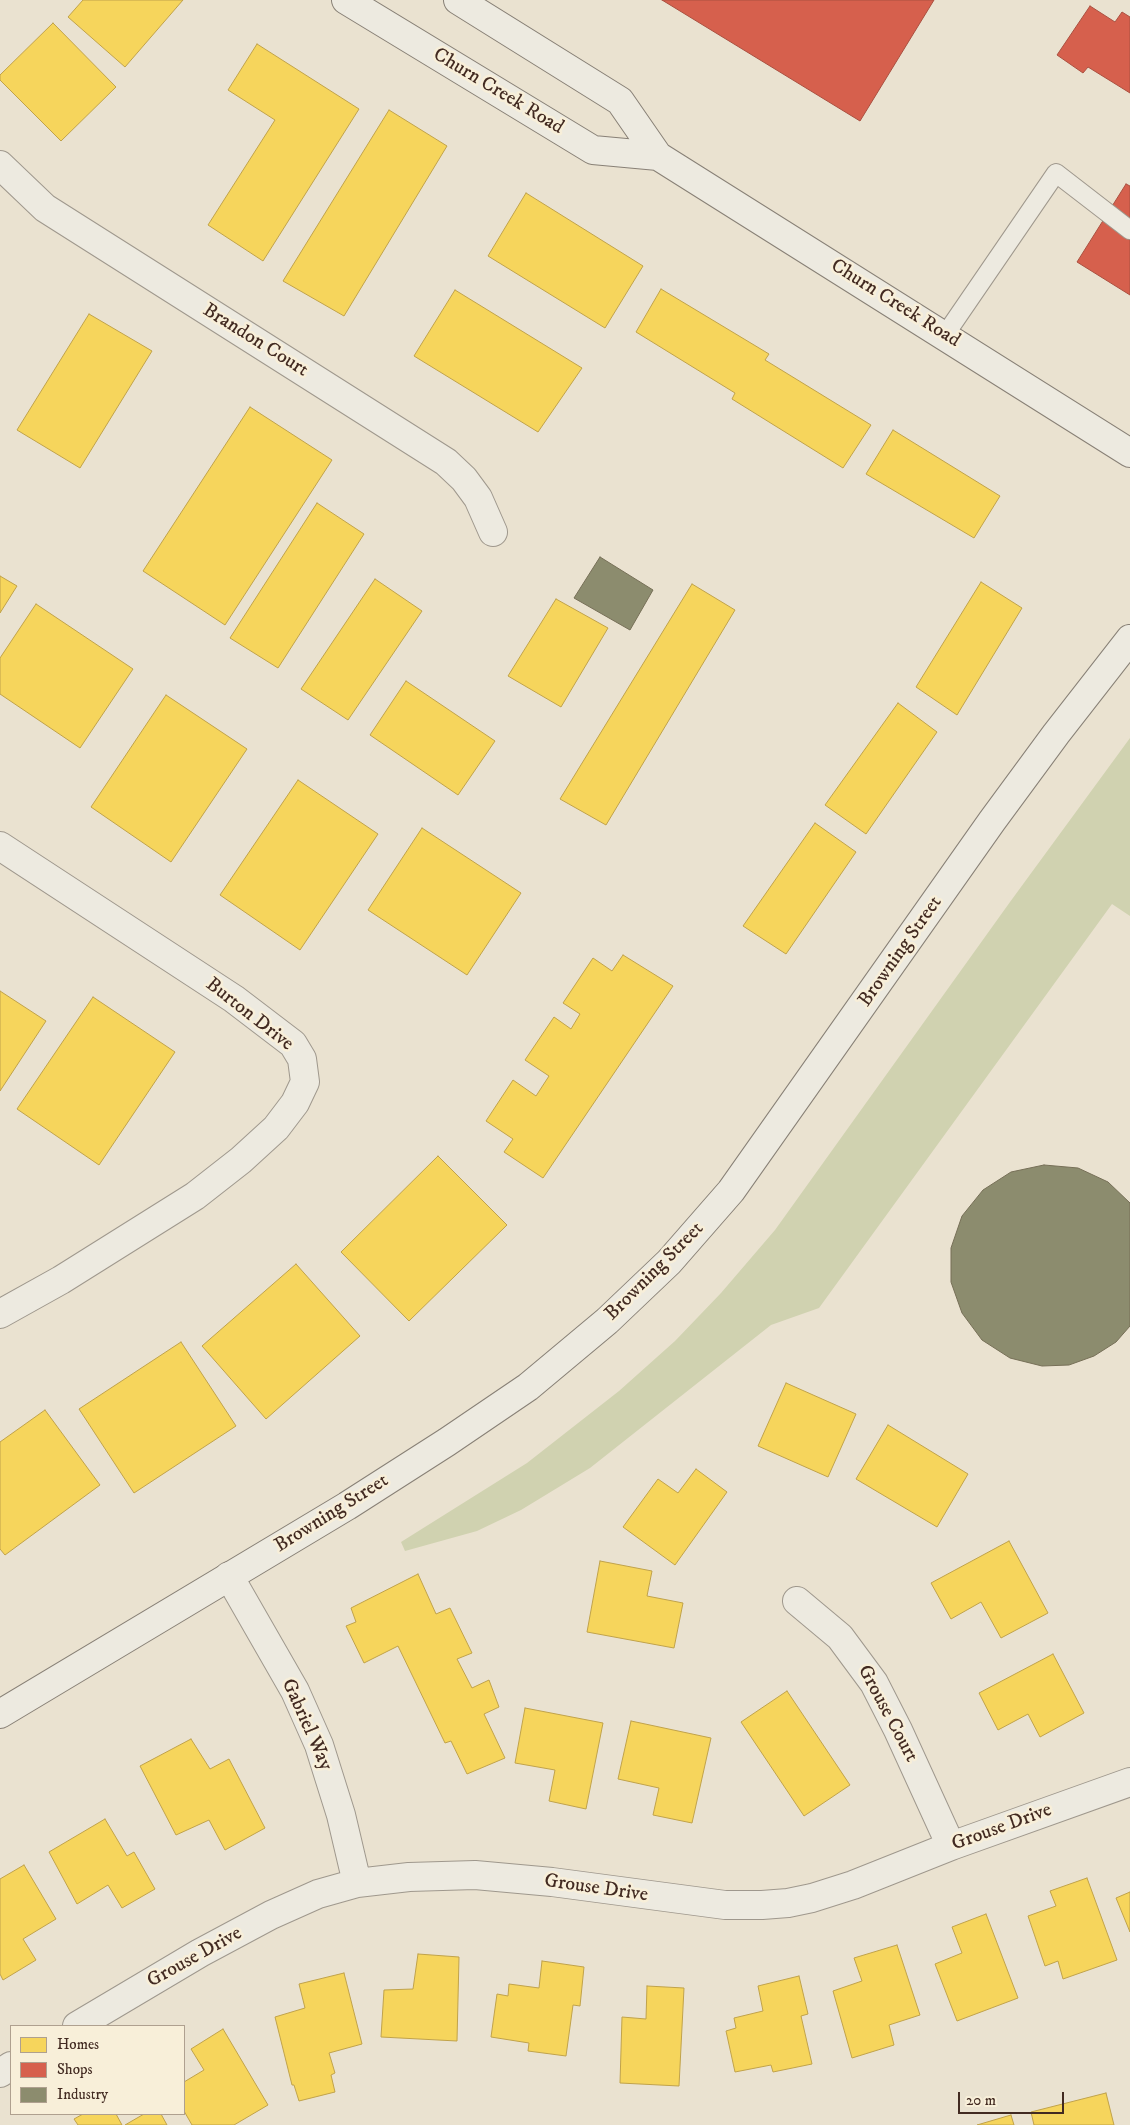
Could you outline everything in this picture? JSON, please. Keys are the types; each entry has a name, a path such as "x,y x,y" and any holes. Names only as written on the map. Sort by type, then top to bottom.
{"street":[{"name":"Churn Creek Road","path":"346,0 593,150 658,156"},
{"name":"Churn Creek Road","path":"458,0 620,101 658,156 1130,453"},
{"name":"Brandon Court","path":"0,165 45,208 446,462 464,479 478,498 493,532"},
{"name":"Browning Street","path":"0,1714 348,1506 528,1387 608,1321 669,1262 731,1191 992,820 1130,639"},
{"name":"Burton Drive","path":"0,846 234,999 293,1044 302,1060 305,1082 295,1104 276,1128 241,1160 195,1196 61,1280 0,1314"},
{"name":"Gabriel Way","path":"230,1576 295,1691 319,1745 341,1815 357,1883"},
{"name":"Grouse Court","path":"797,1601 840,1637 874,1683 898,1730 951,1846"},
{"name":"Grouse Drive","path":"79,2025 271,1915 318,1894 357,1883 408,1877 475,1875 542,1881 725,1906 762,1906 812,1898 1130,1782"}],"lane":[{"path":"945,336 1056,173 1130,230"}],"green space":[{"path":"1130,738 1130,916 1112,904 819,1308 771,1325 590,1468 521,1510 477,1531 405,1551 401,1542 527,1463 619,1391 675,1341 721,1293 775,1230"}],"building: Homes":[{"path":"83,0 183,0 125,67 68,17"},
{"path":"53,23 116,87 61,141 0,80 0,75"},
{"path":"257,44 359,109 263,261 208,225 275,120 228,90"},
{"path":"389,110 447,146 344,316 283,281"},
{"path":"526,193 643,266 605,328 488,256"},
{"path":"661,289 769,354 765,360 871,425 843,468 732,399 735,393 636,332"},
{"path":"455,290 582,368 538,432 414,356"},
{"path":"89,314 152,351 80,468 17,430"},
{"path":"250,407 332,460 225,625 143,571"},
{"path":"893,430 1000,496 974,538 866,474"},
{"path":"317,503 364,534 278,668 230,638"},
{"path":"0,576 17,586 0,613"},
{"path":"375,579 422,611 348,720 301,689"},
{"path":"981,582 1022,608 957,715 916,687"},
{"path":"692,584 735,610 606,825 560,799"},
{"path":"556,599 608,628 561,707 508,676"},
{"path":"36,604 133,669 80,748 0,694 0,658"},
{"path":"406,681 495,741 458,795 370,735"},
{"path":"166,695 247,749 171,862 91,807"},
{"path":"898,703 937,732 866,834 825,805"},
{"path":"298,780 378,834 300,950 220,895"},
{"path":"815,823 856,852 786,954 743,926"},
{"path":"422,828 521,893 467,975 368,910"},
{"path":"623,955 673,986 543,1178 504,1152 513,1139 486,1121 513,1080 536,1096 549,1076 525,1060 554,1017 571,1029 580,1014 563,1003 593,958 612,971"},
{"path":"0,991 46,1021 0,1091"},
{"path":"93,997 175,1052 99,1165 17,1109"},
{"path":"438,1156 507,1225 409,1321 341,1252"},
{"path":"296,1264 360,1336 266,1419 202,1346"},
{"path":"181,1342 236,1426 134,1493 79,1409"},
{"path":"786,1383 856,1414 828,1477 758,1446"},
{"path":"45,1410 100,1485 5,1555 0,1549 0,1442"},
{"path":"888,1425 968,1474 937,1527 856,1479"},
{"path":"696,1469 727,1492 675,1565 623,1527 658,1479 678,1493"},
{"path":"1009,1541 1048,1613 1001,1638 981,1602 951,1619 931,1583"},
{"path":"600,1561 652,1571 647,1596 683,1603 674,1648 587,1632"},
{"path":"418,1574 436,1614 450,1608 472,1653 457,1659 472,1688 489,1680 499,1707 484,1714 505,1758 467,1774 451,1741 445,1743 398,1646 364,1663 346,1626 356,1622 351,1608"},
{"path":"1053,1654 1084,1713 1040,1737 1028,1714 998,1730 979,1693"},
{"path":"787,1691 850,1785 804,1816 741,1722"},
{"path":"525,1708 603,1723 586,1809 549,1801 555,1770 515,1763"},
{"path":"631,1721 711,1738 692,1823 653,1815 659,1788 618,1779"},
{"path":"191,1739 210,1769 229,1759 265,1828 225,1850 209,1820 176,1835 140,1766"},
{"path":"105,1819 127,1856 134,1852 155,1889 122,1908 108,1885 77,1904 49,1852"},
{"path":"24,1865 56,1919 23,1939 36,1960 3,1980 0,1974 0,1879"},
{"path":"1087,1878 1117,1960 1063,1979 1058,1961 1045,1966 1028,1916 1056,1906 1050,1891"},
{"path":"1130,1892 1130,1932 1116,1898"},
{"path":"986,1914 1018,1998 957,2021 935,1964 962,1953 952,1927"},
{"path":"897,1945 920,2015 889,2025 894,2045 852,2058 833,1991 862,1981 854,1958"},
{"path":"418,1954 459,1957 457,2041 381,2037 384,1990 413,1989"},
{"path":"542,1961 584,1967 580,2006 573,2005 566,2056 528,2051 529,2043 491,2037 497,1994 508,1996 509,1984 539,1988"},
{"path":"344,1973 362,2044 329,2053 335,2073 331,2075 335,2092 299,2101 294,2085 292,2085 275,2017 305,2008 299,1984"},
{"path":"799,1976 808,2014 801,2016 812,2064 773,2072 771,2065 735,2072 726,2031 736,2028 734,2018 763,2011 758,1986"},
{"path":"647,1986 684,1988 679,2086 620,2083 622,2017 646,2019"},
{"path":"223,2029 268,2105 234,2125 192,2125 185,2113 185,2081 204,2070 191,2049"},
{"path":"1106,2093 1114,2125 1034,2125 1031,2112"},
{"path":"81,2115 117,2115 122,2125 78,2125 74,2119"},
{"path":"142,2115 162,2115 167,2125 125,2125"},
{"path":"1011,2115 1014,2125 977,2125"}],"building: Shops":[{"path":"662,0 934,0 860,121"},
{"path":"1090,6 1115,22 1122,12 1130,17 1130,93 1088,67 1083,73 1057,55"},
{"path":"1126,184 1130,186 1130,295 1077,262"}],"building: Industry":[{"path":"600,557 653,590 630,630 574,598"},
{"path":"1044,1165 1078,1168 1108,1182 1130,1203 1130,1326 1116,1342 1094,1356 1069,1365 1042,1366 1010,1358 982,1340 962,1313 951,1282 951,1248 962,1216 983,1190 1011,1172"}]}
